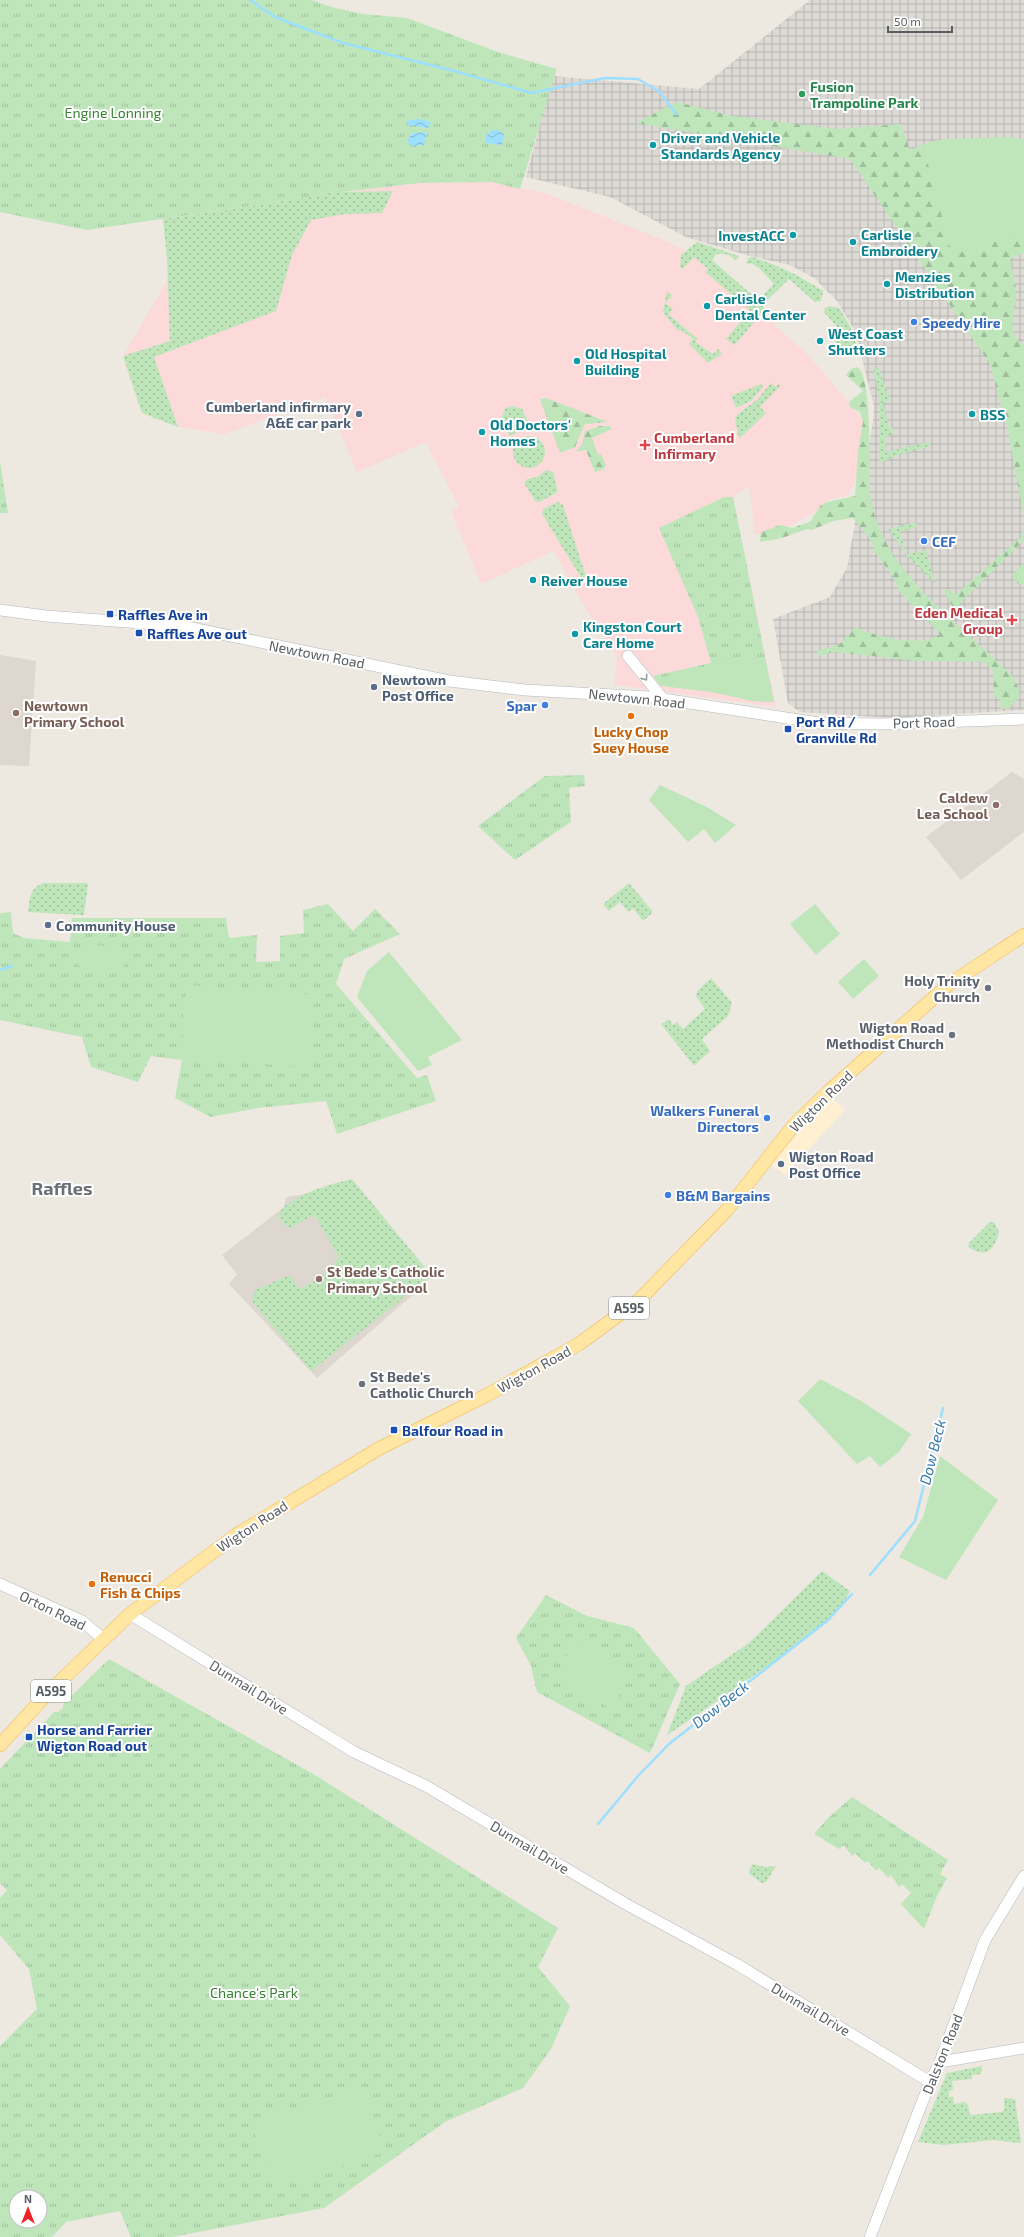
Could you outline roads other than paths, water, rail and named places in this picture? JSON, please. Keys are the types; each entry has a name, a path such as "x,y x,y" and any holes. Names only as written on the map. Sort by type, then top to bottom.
{"main road":[{"name":"Newtown Road","path":"0,610 46,616 182,626 449,681 525,690 601,693 663,699 824,722"},
{"path":"628,656 663,699"},
{"name":"Port Road","path":"824,722 880,724 1024,719"},
{"name":"Wigton Road","path":"0,1745 103,1639 130,1614 236,1535 342,1469 404,1435 487,1395 600,1330 639,1300 668,1273 726,1211 794,1126 842,1079 948,985 1024,935"},
{"name":"Orton Road","path":"0,1584 82,1621 103,1639"},
{"name":"Dunmail Drive","path":"130,1614 354,1752 426,1786 624,1903 739,1966 930,2082"},
{"name":"Dalston Road","path":"870,2237 930,2082 940,2062 985,1940 1024,1876"},
{"path":"940,2062 1024,2048"}],"water":[{"path":"419,119 431,122 428,128 407,125 406,122 410,120"},
{"path":"492,130 498,130 504,134 502,145 486,143 485,137"},
{"path":"427,132 424,145 411,146 407,141 412,133"}],"waterway":[{"path":"250,0 275,17 343,43 458,72 531,93 605,78 638,79 660,92 676,114"},
{"path":"0,970 12,966"},
{"name":"Dow Beck","path":"870,1575 915,1521 943,1408"},
{"name":"Dow Beck","path":"598,1824 638,1776 669,1744 827,1621 852,1594"}],"place":[{"name":"Fusion Trampoline Park","path":"802,94"},
{"name":"Driver and Vehicle Standards Agency","path":"653,145"},
{"name":"InvestACC","path":"793,235"},
{"name":"Carlisle Embroidery","path":"853,242"},
{"name":"Menzies Distribution","path":"887,284"},
{"name":"Carlisle Dental Center","path":"707,306"},
{"name":"Speedy Hire","path":"914,322"},
{"name":"West Coast Shutters","path":"820,341"},
{"name":"Old Hospital Building","path":"577,361"},
{"name":"Cumberland infirmary A&E car park","path":"359,414"},
{"name":"BSS","path":"972,414"},
{"name":"Old Doctors' Homes","path":"482,432"},
{"name":"Cumberland Infirmary","path":"645,445"},
{"name":"CEF","path":"924,541"},
{"name":"Reiver House","path":"533,580"},
{"name":"Raffles Ave in","path":"110,614"},
{"name":"Eden Medical Group","path":"1012,620"},
{"name":"Raffles Ave out","path":"139,633"},
{"name":"Kingston Court Care Home","path":"575,634"},
{"name":"Newtown Post Office","path":"374,687"},
{"name":"Spar","path":"545,705"},
{"name":"Newtown Primary School","path":"16,713"},
{"name":"Lucky Chop Suey House","path":"631,716"},
{"name":"Port Rd / Granville Rd","path":"788,729"},
{"name":"Caldew Lea School","path":"996,805"},
{"name":"Community House","path":"48,925"},
{"name":"Holy Trinity Church","path":"988,988"},
{"name":"Wigton Road Methodist Church","path":"952,1035"},
{"name":"Walkers Funeral Directors","path":"767,1118"},
{"name":"Wigton Road Post Office","path":"781,1164"},
{"name":"B&M Bargains","path":"668,1195"},
{"name":"St Bede's Catholic Primary School","path":"319,1279"},
{"name":"St Bede's Catholic Church","path":"362,1384"},
{"name":"Balfour Road in","path":"394,1430"},
{"name":"Renucci Fish & Chips","path":"92,1584"},
{"name":"Horse and Farrier Wigton Road out","path":"29,1737"}],"district":[{"name":"Raffles","path":"62,1188"}],"park label":[{"name":"Engine Lonning","path":"113,112"},
{"name":"Chance's Park","path":"254,1992"}]}
